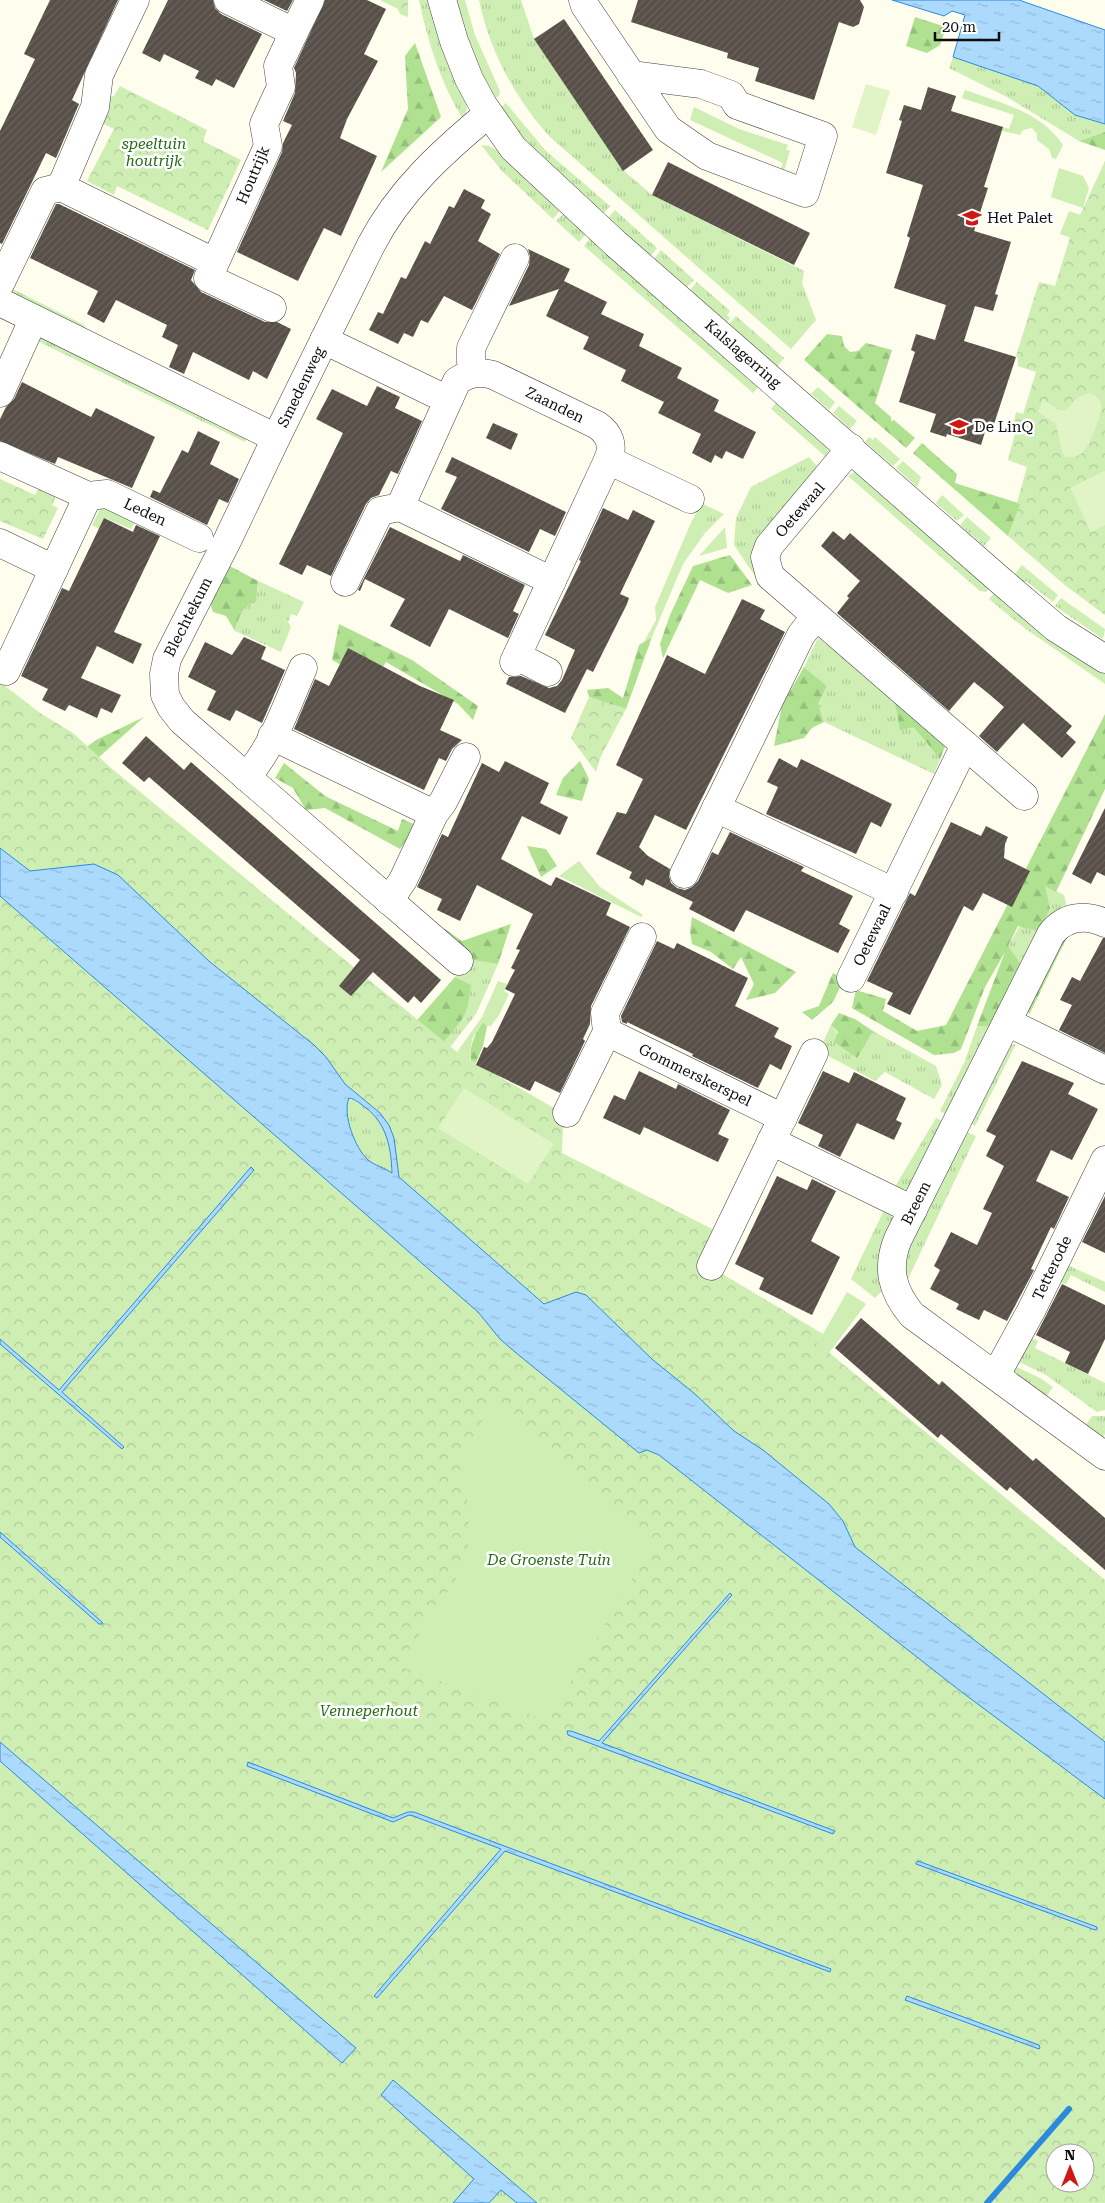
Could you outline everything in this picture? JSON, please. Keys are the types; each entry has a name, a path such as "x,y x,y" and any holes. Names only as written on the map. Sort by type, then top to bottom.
{"street":[{"path":"61,187 95,108 99,75 135,0"},
{"path":"228,0 294,32"},
{"name":"Houtrijk","path":"272,308 208,278 268,146 264,124 281,87 278,66 310,0"},
{"name":"Kalslagerring","path":"442,0 461,61 488,114 513,148 547,182 1056,628 1105,659"},
{"path":"583,0 631,75 668,129 707,156 806,193 823,136 737,105 731,95 701,84 631,75"},
{"name":"Smedenweg","path":"0,302 33,320 276,438 379,230 404,193 437,158 488,114"},
{"path":"0,284 46,191 61,187 214,262"},
{"path":"400,506 457,381 474,372 470,361 471,348 515,258"},
{"path":"0,394 33,320"},
{"path":"324,340 448,400"},
{"name":"Zaanden","path":"474,372 493,375 597,425 607,434 610,441 608,460 515,659 548,672"},
{"name":"Blechtekum","path":"276,438 228,539 169,653 164,674 167,700 176,714 246,777 459,961"},
{"name":"Oetewaal","path":"851,448 832,474 777,535 766,551 766,567 770,576 1024,796"},
{"name":"Leden","path":"0,456 88,496 107,494 199,538"},
{"path":"608,460 690,499"},
{"path":"6,671 88,496"},
{"path":"344,582 380,511 400,506 552,581"},
{"path":"0,543 54,569"},
{"path":"684,874 801,635 816,616"},
{"path":"246,777 253,769 272,736 304,668"},
{"path":"272,736 434,814"},
{"name":"Oetewaal","path":"851,978 965,744"},
{"path":"389,901 402,880 434,814 443,802 466,757"},
{"name":"Oetewaal","path":"716,808 894,892"},
{"name":"Breem","path":"1105,923 1095,919 1076,918 1067,920 1055,928 898,1239 892,1258 892,1280 898,1296 917,1319 1105,1456"},
{"path":"567,1113 607,1032 605,1013 642,937"},
{"path":"1007,1022 1105,1070"},
{"name":"Gommerskerspel","path":"607,1032 913,1210"},
{"path":"711,1266 814,1054"},
{"name":"Tetterode","path":"996,1375 1031,1312 1105,1160"}],"green space":[{"path":"380,0 408,0 408,17 400,14 398,9"},
{"path":"419,0 431,0 465,98 467,108 464,121 436,63"},
{"path":"454,0 465,0 475,35 500,91 499,96 495,98 491,96 480,76"},
{"path":"479,0 521,0 534,39 623,170 652,195 804,271 802,283 816,320 791,349 549,136 514,89 505,72 490,38"},
{"path":"915,17 946,27 940,45 927,53 906,46"},
{"path":"415,43 441,117 381,172 408,109 405,56"},
{"path":"953,57 1038,86 1075,115 1105,124 1105,132 1079,141 1007,97 949,68"},
{"path":"866,84 890,91 876,135 852,127"},
{"name":"speeltuin houtrijk","path":"120,86 207,130 203,141 241,160 208,230 117,186 114,195 87,181 114,129 100,122 106,97 114,96"},
{"path":"965,90 1006,104 1043,124 1054,133 1063,145 1056,159 1052,158 1049,149 1037,140 1037,134 1032,128 1023,130 1020,135 1002,131 1003,127 1009,129 1014,115 962,98"},
{"path":"506,103 545,150 610,206 603,214 533,152 500,108"},
{"path":"694,107 739,129 788,145 786,149 790,151 783,174 777,177 783,163 690,120"},
{"path":"1105,132 1105,150 1079,141"},
{"path":"481,145 489,146 500,152 561,209 553,219 502,171"},
{"path":"1105,161 1105,615 1066,586 1008,536 1020,504 1017,503 1027,467 1008,460 1017,426 1013,425 1016,412 1023,414 1036,372 1018,366 1018,358 1016,356 1039,282 1055,286 1070,237"},
{"path":"1059,168 1083,176 1089,188 1083,208 1051,197"},
{"path":"615,210 657,248 650,257 608,218"},
{"path":"1069,211 1081,215 1074,239 1060,234"},
{"path":"564,213 587,233 579,242 556,221"},
{"path":"592,236 763,382 753,393 584,246"},
{"path":"661,250 694,280 687,287 654,259"},
{"path":"697,282 730,311 727,315 730,318 727,322 690,290"},
{"path":"7,286 84,325 89,336 16,300"},
{"path":"736,316 784,358 772,373 768,369 766,356 729,324"},
{"path":"827,334 842,336 844,346 850,352 858,351 866,343 892,350 875,403 891,417 891,421 894,420 915,438 906,448 804,360"},
{"path":"45,337 248,436 245,442 33,339"},
{"path":"818,387 835,402 829,410 811,394"},
{"path":"1089,393 1098,398 1101,403 1095,430 1088,445 1081,454 1065,457 1062,452 1056,424 1038,412 1043,399 1060,410 1065,410 1075,400"},
{"path":"779,399 830,447 826,457 771,409"},
{"path":"839,406 857,421 850,429 833,413"},
{"path":"869,437 873,440 875,437 900,459 893,466 865,442"},
{"path":"922,443 957,474 955,483 1021,504 1008,536 913,453"},
{"path":"809,457 820,470 761,585 734,545 736,518 751,487"},
{"path":"903,461 921,477 917,487 896,468"},
{"path":"859,469 991,585 986,592 980,591 848,476"},
{"path":"1105,471 1105,525 1091,532 1070,488"},
{"path":"0,479 35,495 42,482 59,490 52,505 58,508 43,539 0,521"},
{"path":"942,495 964,515 957,521 936,503"},
{"path":"104,501 137,518 131,529 105,518 99,529 92,525"},
{"path":"701,503 724,514 705,533 690,525"},
{"path":"967,517 991,538 984,546 960,525"},
{"path":"690,525 705,533 683,564 652,637 644,642 656,620 655,607"},
{"path":"725,527 727,548 699,556"},
{"path":"730,555 752,585 728,593 700,580 663,658 660,644 670,615 693,566"},
{"path":"228,565 258,581 256,602 247,606 244,610 239,617 235,631 226,616 213,612 210,603"},
{"path":"1022,565 1058,595 1053,602 1026,581 1024,583 1014,575"},
{"path":"258,581 304,602 297,616 291,614 288,622 291,627 281,652 235,631 240,614 257,594"},
{"path":"997,590 1105,670 1105,684 1023,627 989,599"},
{"path":"1061,598 1105,629 1103,639 1055,606"},
{"path":"339,624 412,660 478,706 473,720 458,704 386,662 374,683 332,660"},
{"path":"652,637 626,709 589,697 587,690 608,688 623,698 639,645"},
{"path":"818,638 894,697 940,759 934,774 824,722 818,704 827,686 804,667"},
{"path":"804,667 827,686 818,704 824,722 812,728 804,738 774,746 782,705"},
{"path":"0,682 40,713 73,733 111,768 457,1052 571,1118 563,1127 562,1153 718,1232 699,1260 823,1334 815,1341 1105,1580 1105,1742 855,1547 843,1521 829,1504 763,1450 734,1431 695,1394 653,1360 586,1295 544,1304 399,1177 394,1138 389,1125 380,1113 345,1084 326,1057 314,1045 210,962 118,875 94,864 30,871 0,848"},
{"path":"589,697 626,709 601,756 596,772 571,738"},
{"path":"894,697 946,744 940,759 914,727 900,730"},
{"path":"1105,714 1105,789 1056,892 1045,886 1050,909 1038,931 1018,926 1008,946 1021,964 992,1027 977,1026 1005,952 985,987 961,1049 954,1053 934,1055 852,1008 856,990 886,999 883,1011 917,1031 946,1025"},
{"path":"144,717 98,758 95,784 317,985 390,1044 418,1019 455,977 471,985 464,1016 441,1045 428,1068 415,1071 389,1070 369,1062 351,1050 318,1017 262,947 213,899 192,884 126,849 107,836 90,819 78,798 71,770 77,763 76,755 96,740"},
{"path":"580,761 589,779 582,801 556,795 563,778"},
{"path":"284,763 325,796 398,831 402,819 416,825 400,849 325,808 306,810 293,788 275,778"},
{"path":"527,846 546,849 557,866 541,877"},
{"path":"579,861 600,887 643,915 641,917 559,876"},
{"path":"1045,885 1064,895 1067,908 1021,964 1008,946"},
{"name":"Venneperhout","path":"0,896 478,1312 500,1339 639,1453 647,1450 659,1455 959,1690 1105,1799 1105,2203 537,2203 393,2080 381,2095 474,2179 453,2203 0,2203"},
{"path":"692,917 796,972 775,993 746,1000 754,984 741,957 733,969 711,952 692,944 690,931"},
{"path":"511,924 498,964 465,959 439,934 445,929 462,941"},
{"path":"1070,931 1029,1015 1027,1007 1062,934"},
{"path":"465,959 498,964 476,1014 441,1059 441,1045 471,986 455,977"},
{"path":"833,973 844,979 833,1002 812,1020 802,1012 819,1006"},
{"path":"498,981 507,984 504,991 509,994 499,1015 491,1026 487,1026 483,1022 472,1039 470,1060 457,1052 482,1017"},
{"path":"839,1013 855,1019 873,1031 857,1058 834,1042 838,1032 831,1025"},
{"path":"483,1022 487,1026 483,1046 473,1069 471,1062 472,1044"},
{"path":"831,1025 856,1058 873,1031 936,1066 942,1085 934,1099 885,1072 875,1081 819,1051"},
{"path":"977,1026 992,1027 951,1117 940,1111 965,1061"},
{"path":"1016,1044 975,1126 969,1122 1007,1046"},
{"path":"464,1088 554,1144 528,1184 438,1128"},
{"path":"348,1099 355,1100 361,1104 379,1121 386,1136 392,1173 371,1162 363,1155 355,1140 349,1122 347,1113"},
{"path":"936,1118 946,1123 917,1189 893,1190"},
{"path":"966,1132 976,1136 906,1283 903,1259"},
{"path":"885,1208 894,1220 883,1290 875,1298 851,1279"},
{"path":"1065,1264 1105,1282 1105,1292 1071,1275 1066,1284 1058,1282"},
{"path":"847,1292 866,1304 829,1353 814,1341 823,1334"},
{"path":"1028,1336 1038,1341 1035,1348 1105,1383 1105,1410 1097,1412 1046,1375 1013,1359"},
{"path":"1012,1365 1040,1378 1053,1387 1046,1397 1012,1371"},
{"name":"De Groenste Tuin","path":"493,1404 654,1543 547,1721 399,1666 463,1568 468,1551 469,1508 460,1466 467,1445"},
{"path":"1092,1416 1105,1416 1105,1434 1101,1440 1085,1426"},
{"path":"501,2189 517,2203 489,2203"}],"water":[{"path":"892,0 1019,0 1105,30 1105,124 1075,115 1038,86 953,57 965,15 952,11 944,16"},
{"path":"0,848 30,871 94,864 118,875 210,962 314,1045 326,1057 345,1084 380,1113 389,1125 394,1138 399,1177 544,1304 576,1292 586,1295 653,1360 695,1394 734,1431 763,1450 829,1504 843,1521 855,1547 1105,1742 1105,1799 959,1690 659,1455 647,1450 639,1453 515,1352 500,1339 478,1312 0,896","holes":["349,1098 360,1103 379,1121 389,1146 392,1173 368,1160 363,1155 351,1130 347,1113"]},
{"path":"251,1167 254,1170 62,1392 124,1447 122,1449 0,1344 0,1339 59,1390"},
{"path":"0,1532 103,1624 99,1624 0,1537"},
{"path":"730,1593 732,1595 602,1743 835,1831 833,1834 568,1735 567,1731 571,1731 599,1741"},
{"path":"0,1742 356,2048 342,2063 0,1761"},
{"path":"248,1762 393,1818 408,1812 414,1812 831,1969 830,1972 505,1851 377,1998 374,1996 501,1849 409,1815 393,1822 247,1766"},
{"path":"918,1861 1097,1927 1097,1929 1095,1930 916,1864"},
{"path":"907,1996 1039,2045 1040,2048 905,2000"},
{"path":"393,2080 537,2203 517,2203 501,2190 489,2203 453,2203 474,2179 381,2095"}],"building":[{"path":"50,0 118,0 72,100 79,104 56,158 46,153 2,244 0,243 0,131 35,59 24,54"},
{"path":"168,0 213,0 215,8 221,14 262,34 234,88 216,79 212,86 195,78 199,71 164,54 160,62 142,53"},
{"path":"264,0 293,0 287,11"},
{"path":"325,0 367,0 386,9 364,54 378,61 347,119 340,138 377,156 341,236 324,228 298,281 237,252 282,152 283,143 292,125 283,121 295,93 296,73 294,68"},
{"path":"638,0 860,0 864,7 859,24 853,27 839,22 814,100 755,81 759,68 727,58 728,53 631,22"},
{"path":"564,19 653,150 623,171 534,39"},
{"path":"928,87 956,96 951,111 1003,127 984,187 988,188 974,231 1011,242 995,294 998,295 993,311 975,306 964,341 1016,357 994,424 988,422 981,445 947,434 946,437 930,432 936,414 899,402 915,352 911,350 916,334 935,340 946,305 894,288 910,238 907,236 923,185 886,173 902,121 899,120 904,105 921,110"},
{"path":"668,162 810,233 794,265 652,195"},
{"path":"464,189 485,200 481,208 491,214 478,241 500,254 472,310 444,296 428,323 421,320 413,337 404,333 398,344 369,330 378,312 383,314 401,277 406,279 425,241 430,244 449,206 454,208"},
{"path":"56,204 195,270 191,280 201,292 265,322 277,322 291,329 267,379 253,371 249,380 193,352 184,374 169,367 178,345 162,337 167,325 116,300 104,323 87,314 98,291 30,258"},
{"path":"528,249 570,269 564,281 607,302 601,314 644,334 639,346 682,368 677,378 719,400 714,411 756,432 743,459 726,451 722,459 715,455 711,463 692,453 701,434 658,413 664,402 621,381 626,370 583,349 589,337 546,316 559,289 509,306 529,265 530,256"},
{"path":"22,382 91,417 96,408 155,437 132,488 58,457 55,464 0,441 0,419 6,407 14,399"},
{"path":"377,386 400,397 395,408 422,421 398,474 391,471 379,495 371,498 366,504 331,576 307,565 302,575 279,564 343,433 316,419 332,389 367,406"},
{"path":"493,423 518,434 511,450 486,438"},
{"path":"198,431 220,442 210,464 239,479 228,503 219,499 207,525 150,497 153,490 160,493 182,450 188,453"},
{"path":"452,457 566,512 555,536 540,529 529,552 441,509 457,477 445,472"},
{"path":"603,508 628,520 633,510 655,521 620,594 629,598 627,604 593,672 587,669 565,713 506,684 509,677 521,676 549,688 557,686 562,680 575,650 545,635 581,561 579,560"},
{"path":"104,518 133,532 136,525 160,536 114,632 142,644 133,664 97,646 81,678 121,695 112,713 101,708 97,718 69,705 65,711 42,700 48,689 21,676 62,588 69,591"},
{"path":"390,527 460,561 463,555 525,585 513,611 519,614 508,638 449,609 430,647 390,626 405,599 365,579 360,591 358,590"},
{"path":"833,531 844,540 850,533 1072,726 1066,733 1076,742 1062,758 1023,723 997,752 979,736 1004,707 974,682 949,711 837,613 849,598 847,596 860,581 821,546"},
{"path":"742,599 765,610 760,619 785,632 686,830 655,815 639,847 648,856 670,869 671,883 677,888 685,890 692,887 698,881 712,852 718,855 730,832 804,867 801,871 853,896 839,924 850,930 838,953 746,910 734,932 689,909 693,902 646,879 643,886 629,878 632,872 596,854 617,812 626,814 643,779 616,765 667,655 705,674"},
{"path":"244,637 266,647 261,659 285,670 262,723 236,710 230,721 207,710 216,691 188,677 205,642 232,655"},
{"path":"348,648 420,686 454,700 440,730 462,740 452,749 446,761 439,758 424,790 294,729 315,679 329,686"},
{"path":"146,736 184,770 191,762 441,980 421,1003 414,996 408,1003 373,972 351,996 339,986 360,960 149,777 144,782 122,763"},
{"path":"779,758 797,768 801,759 892,804 881,827 871,822 856,854 766,814 778,787 767,782"},
{"path":"505,761 549,783 540,803 568,817 560,835 522,816 501,859 551,886 556,877 611,903 606,915 630,927 591,1006 590,1024 583,1039 585,1041 560,1093 535,1081 530,1091 476,1065 484,1047 487,1048 492,1042 515,994 505,989 515,970 511,968 520,950 516,949 533,914 477,885 460,921 437,910 442,899 417,887 442,834 448,837 482,763 499,772"},
{"path":"1105,808 1105,876 1097,872 1091,884 1072,874"},
{"path":"951,822 981,836 986,826 1008,837 1005,844 1004,858 1030,871 1012,907 983,893 973,911 964,906 910,1015 887,1004 893,993 867,981 910,893 915,896"},
{"path":"1103,938 1105,938 1105,1053 1059,1030 1072,1005 1060,1000 1072,977 1080,981"},
{"path":"657,941 674,949 677,943 748,978 735,1006 779,1028 774,1037 792,1046 781,1070 770,1064 758,1088 692,1056 693,1054 627,1022 627,1024 622,1022 621,1016"},
{"path":"1022,1061 1074,1083 1068,1094 1098,1109 1072,1160 1051,1150 1036,1181 1069,1197 1054,1229 1051,1227 1031,1269 1034,1270 1007,1321 984,1310 979,1320 956,1309 959,1304 930,1289 940,1270 934,1266 951,1232 977,1245 992,1213 983,1209 1004,1166 986,1156 996,1136 986,1131"},
{"path":"639,1071 676,1089 678,1084 730,1110 718,1134 729,1139 718,1162 644,1127 640,1135 603,1118 614,1095 625,1100"},
{"path":"823,1071 849,1083 854,1072 906,1098 896,1120 902,1123 894,1140 857,1123 840,1157 818,1146 823,1135 798,1123"},
{"path":"777,1176 807,1190 812,1179 836,1191 811,1241 840,1257 812,1315 759,1289 764,1278 735,1264"},
{"path":"1105,1196 1105,1253 1082,1242"},
{"path":"1062,1284 1105,1305 1105,1339 1088,1374 1065,1363 1070,1352 1036,1335"},
{"path":"861,1318 939,1385 942,1381 1033,1461 1036,1458 1105,1518 1105,1570 1010,1487 1007,1491 941,1434 938,1438 835,1348"}],"waterway":[{"path":"987,2203 1069,2109"}],"place":[{"name":"Het Palet","path":"972,218"},
{"name":"De LinQ","path":"959,427"}]}
